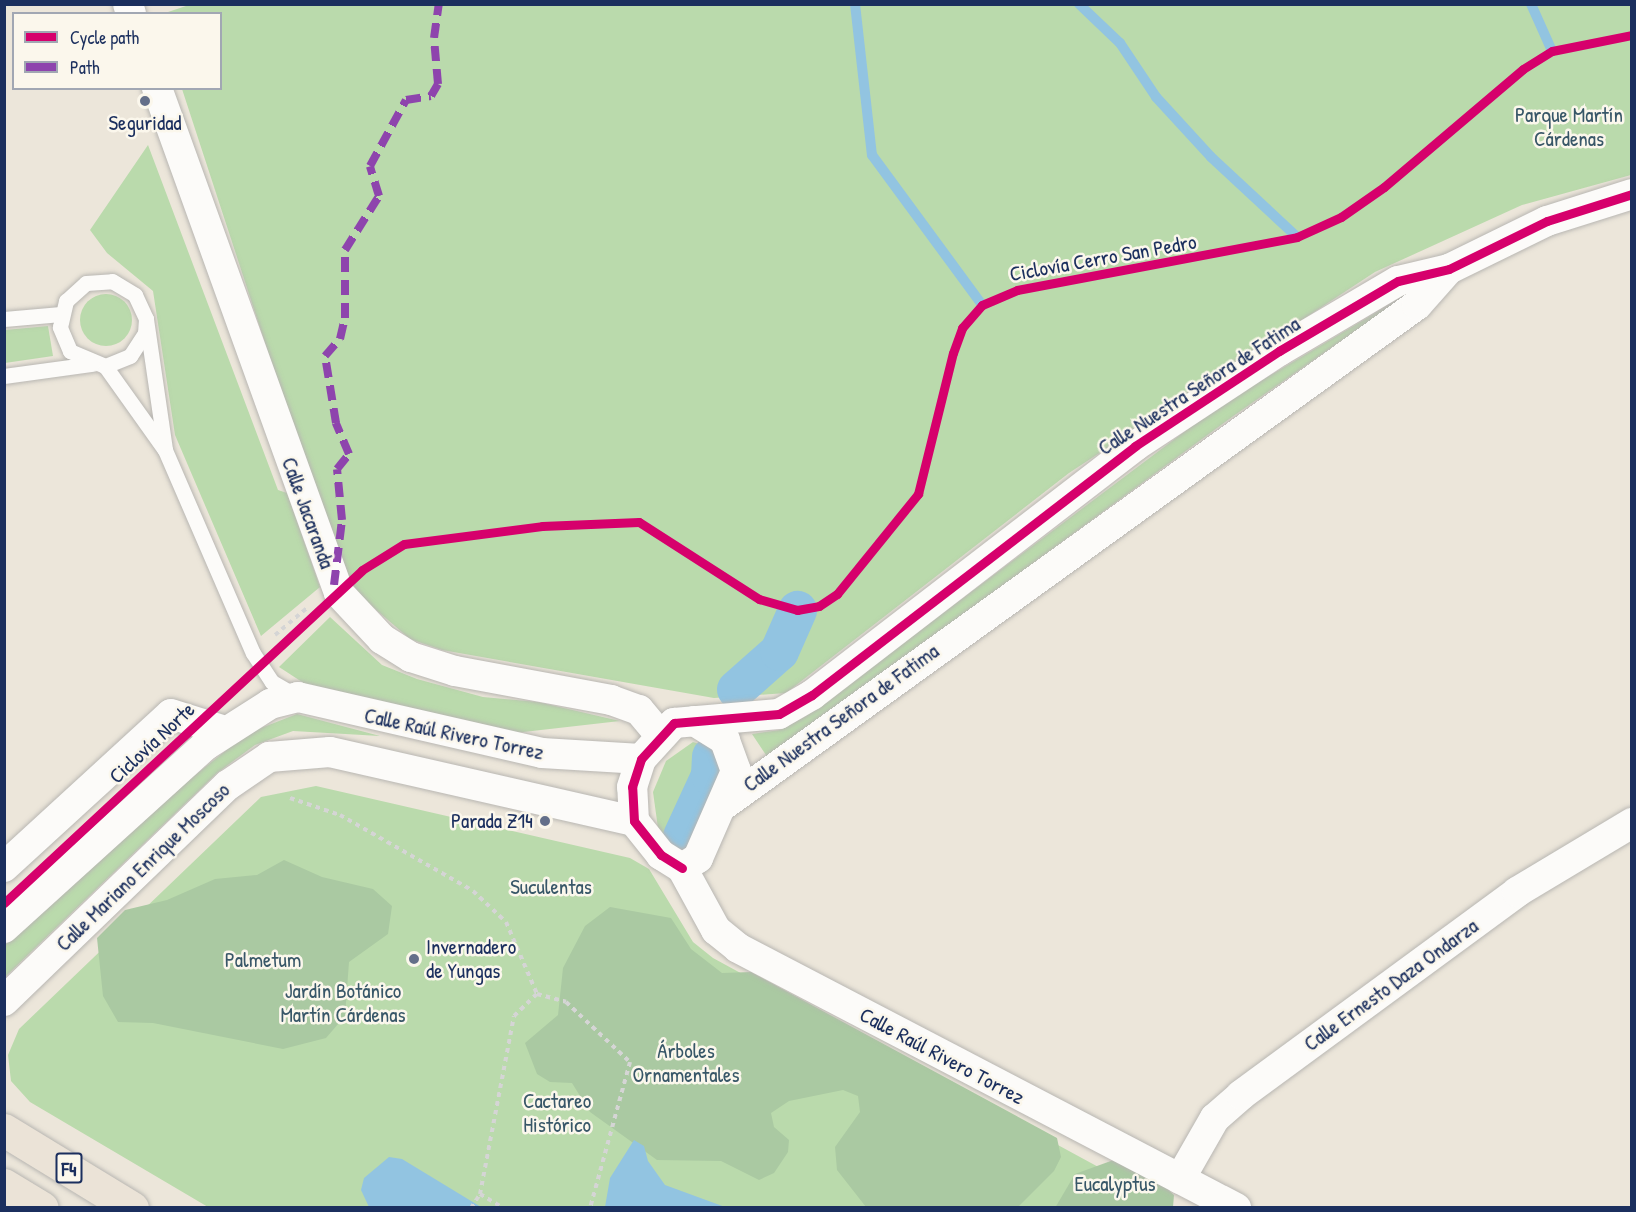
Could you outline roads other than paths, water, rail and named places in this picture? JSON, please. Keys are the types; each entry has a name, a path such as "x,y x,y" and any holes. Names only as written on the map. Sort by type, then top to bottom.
{"highway":[{"name":"F4","path":"4,1130 132,1208"},
{"name":"F4","path":"4,1185 42,1208"}],"street":[{"name":"Calle Jacaranda","path":"158,90 331,601 382,639 411,657 455,671 611,700 639,710 660,735"},
{"name":"Calle Nuestra Señora de Fatima","path":"694,721 778,714 804,700 1135,446 1398,281 1449,269 1547,221 1632,194"},
{"name":"Calle Nuestra Señora de Fatima","path":"725,804 1418,305 1449,269"},
{"name":"Calle Mariano Enrique Moscoso","path":"4,928 225,732 284,700"},
{"name":"Calle Raúl Rivero Torrez","path":"284,700 542,753 641,759"},
{"path":"4,867 171,714 225,732"},
{"path":"694,721 724,740 734,756 735,780 698,858 682,868 661,855 634,821 632,788 641,759 660,735 674,723 694,721"},
{"name":"Calle Mariano Enrique Moscoso","path":"4,1001 228,785 252,765 293,752"},
{"name":"Calle Raúl Rivero Torrez","path":"293,752 330,752 634,821"},
{"name":"Calle Ernesto Daza Ondarza","path":"1180,1179 1215,1118 1240,1095 1517,892 1632,823"},
{"name":"Calle Raúl Rivero Torrez","path":"682,868 716,930 738,948 1236,1208"}],"lane":[{"path":"165,450 146,319 135,294 112,281 74,290 61,314 67,345 99,365 165,450 253,653 284,700"},
{"path":"4,319 61,314"},
{"path":"4,376 99,365 135,351 146,319"}],"water":[{"path":"634,1140 644,1146 648,1161 665,1185 725,1207 605,1207 610,1178"},
{"path":"389,1157 402,1159 481,1207 369,1207 361,1190 364,1178"}],"waterway":[{"path":"855,4 872,155 982,305"},
{"path":"1079,4 1120,43 1156,97 1211,157 1297,237"},
{"path":"1531,4 1552,51"},
{"path":"736,689 779,651 797,610"},
{"path":"682,836 710,775 711,756"}],"place":[{"name":"Seguridad","path":"145,101"},
{"name":"Parada Z14","path":"545,821"},
{"name":"Invernadero de Yungas","path":"414,959"}],"park label":[{"name":"Parque Martín Cárdenas","path":"1569,127"},
{"name":"Suculentas","path":"551,887"},
{"name":"Palmetum","path":"263,960"},
{"name":"Jardín Botánico Martín Cárdenas","path":"343,1003"},
{"name":"Árboles Ornamentales","path":"686,1063"},
{"name":"Cactareo Histórico","path":"557,1113"},
{"name":"Eucalyptus","path":"1115,1184"}]}
